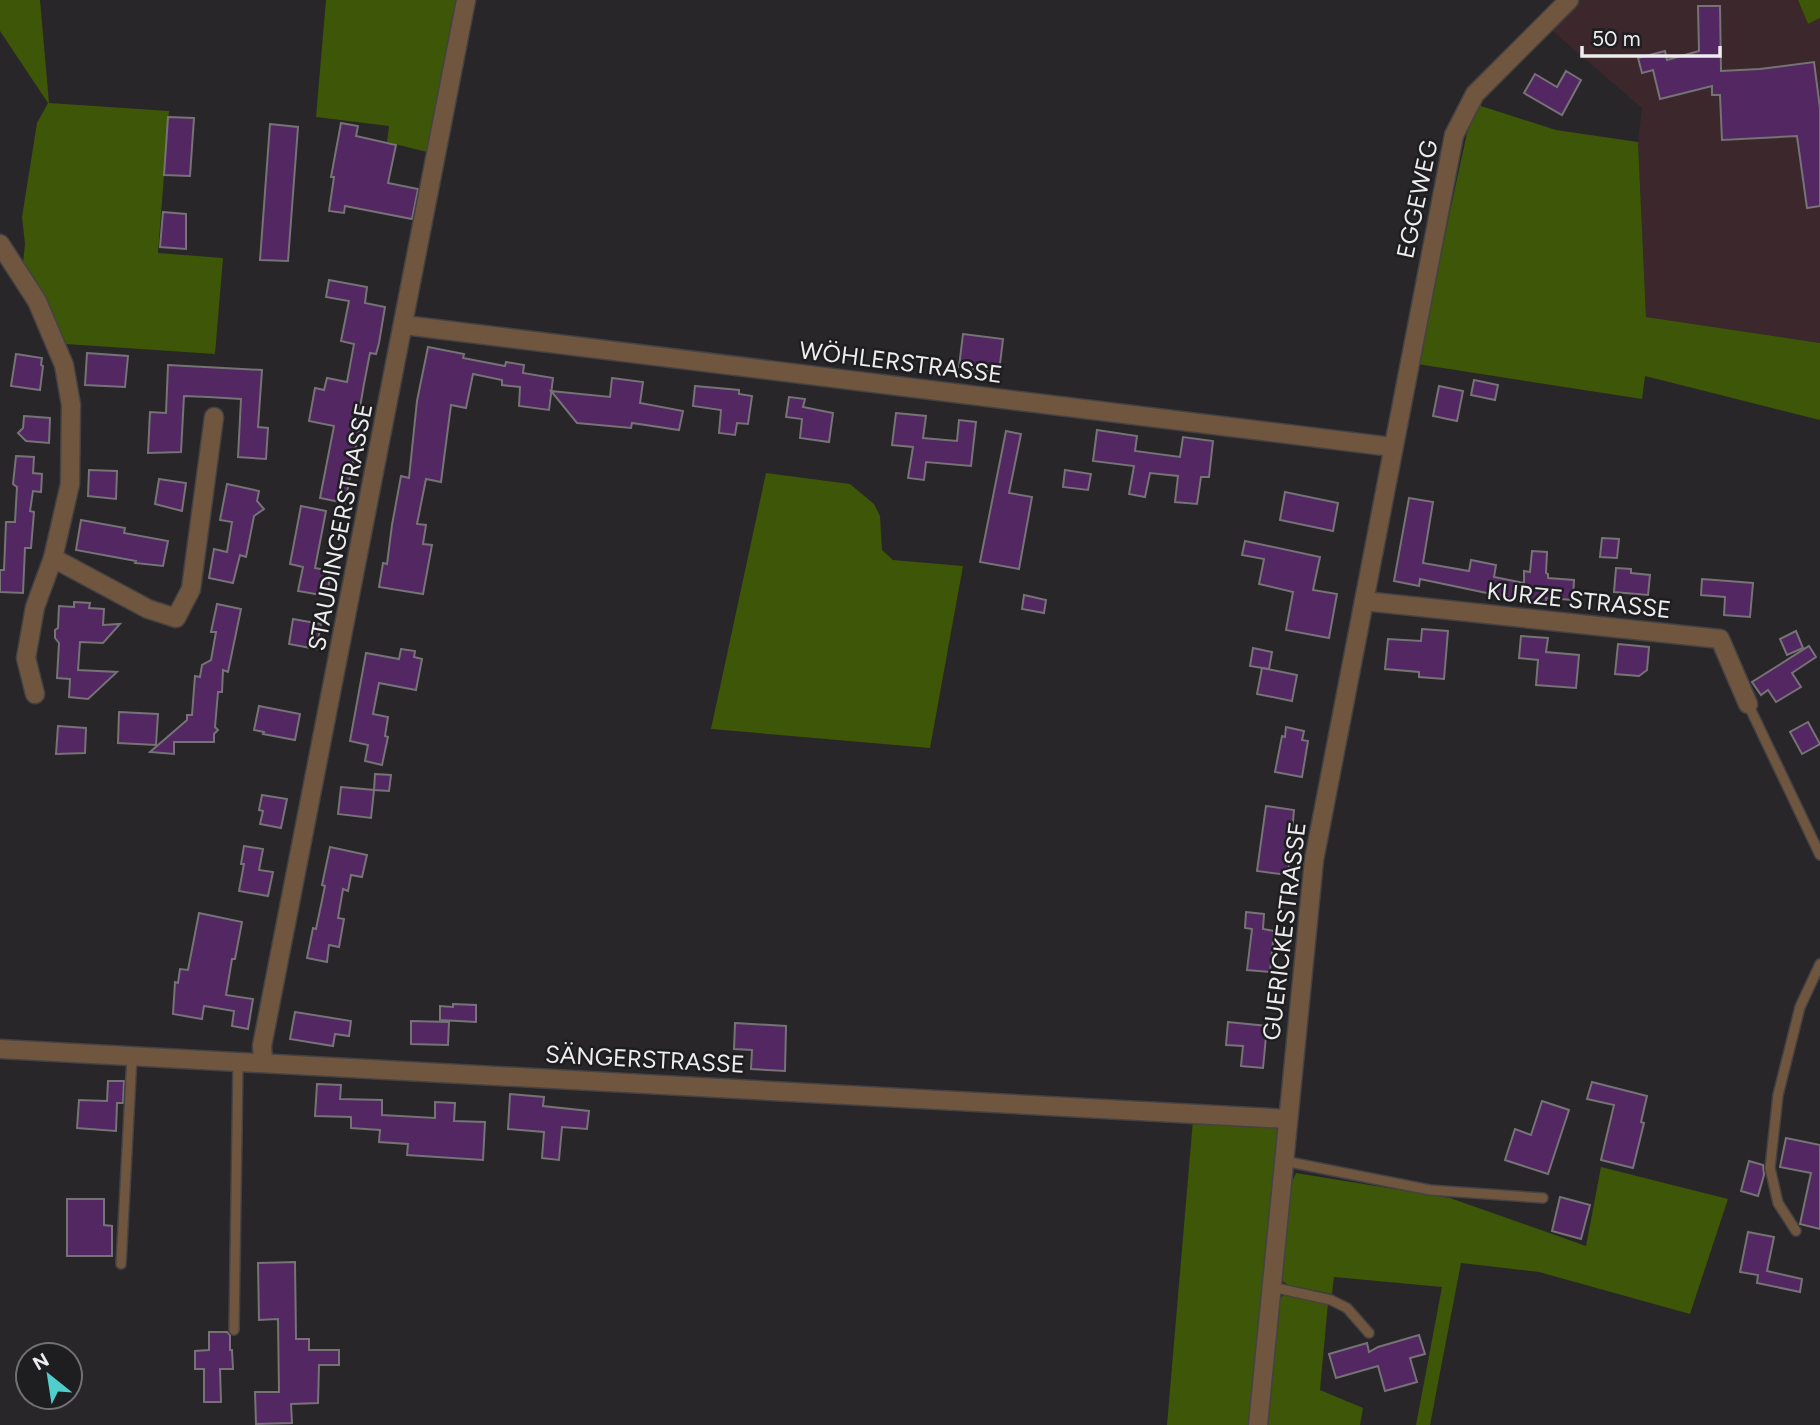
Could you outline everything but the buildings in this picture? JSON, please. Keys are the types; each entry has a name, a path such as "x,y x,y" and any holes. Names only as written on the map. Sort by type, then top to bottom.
{"street":[{"name":"STAUDINGERSTRASSE","path":"263,1062 262,1046 466,0"},
{"name":"EGGEWEG","path":"1392,447 1454,135 1475,94 1569,0"},
{"path":"0,244 37,301 64,365 71,404 70,484 53,558 35,607 26,658 35,694"},
{"name":"WÖHLERSTRASSE","path":"404,325 1392,447"},
{"path":"53,558 148,609 176,618 191,589 214,417"},
{"name":"GUERICKESTRASSE","path":"1258,1425 1314,860 1392,447"},
{"name":"KURZE STRASSE","path":"1364,601 1720,639 1748,704"},
{"name":"SÄNGERSTRASSE","path":"0,1049 1287,1119"}],"lane":[{"path":"1748,704 1820,855"},
{"path":"1796,1231 1778,1203 1770,1168 1778,1095 1800,1007 1820,964"},
{"path":"121,1265 132,1056"},
{"path":"234,1330 239,1063"},
{"path":"1284,1161 1430,1190 1543,1198"},
{"path":"1272,1287 1331,1300 1347,1308 1369,1333"}],"shaded area":[{"path":"1577,0 1798,0 1808,24 1820,18 1820,343 1646,317 1638,142 1642,108 1549,28"}],"green space":[{"path":"0,0 40,0 49,103 169,111 158,253 223,258 215,354 66,344 23,263 25,244 22,217 37,123 48,103 0,31"},
{"path":"326,0 456,0 427,152 387,142 389,126 316,117"},
{"path":"1798,0 1820,0 1820,18 1808,24"},
{"path":"1478,105 1556,130 1638,142 1646,317 1820,343 1820,420 1645,376 1642,399 1417,364 1467,133"},
{"path":"766,473 850,484 874,504 880,516 882,550 893,560 963,566 930,748 711,729"},
{"path":"1193,1120 1278,1127 1256,1425 1167,1425"},
{"path":"1601,1167 1728,1199 1690,1314 1539,1272 1461,1263 1430,1425 1416,1425 1442,1287 1334,1277 1332,1294 1288,1285 1280,1279 1290,1186 1296,1173 1450,1198 1586,1246"},
{"path":"1285,1294 1328,1303 1320,1390 1363,1408 1360,1425 1267,1425 1279,1299"}]}
